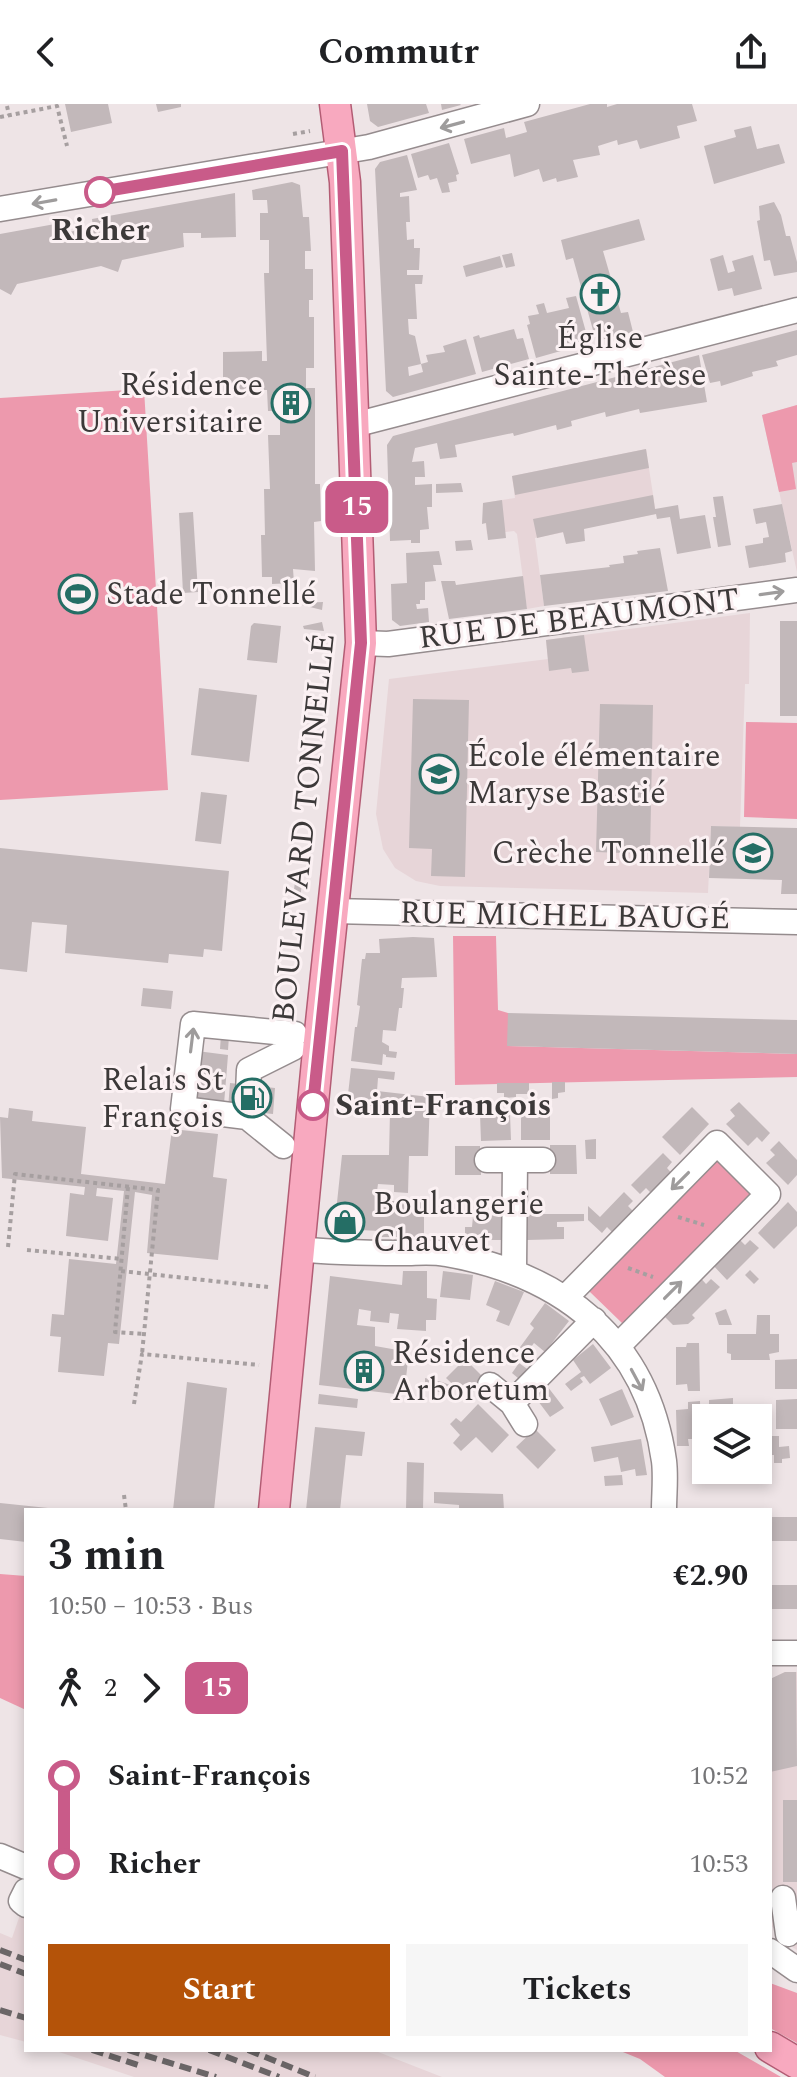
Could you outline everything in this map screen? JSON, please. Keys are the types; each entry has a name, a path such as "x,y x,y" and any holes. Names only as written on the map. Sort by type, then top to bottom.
{"main road":[{"name":"BOULEVARD TONNELLÉ","path":"274,1508 361,643 342,151 335,104"},
{"path":"772,2048 797,2063"}],"street":[{"path":"0,209 369,147 527,104"},
{"path":"354,425 797,310"},
{"name":"RUE DE BEAUMONT","path":"361,643 388,644 797,590"},
{"name":"RUE MICHEL BAUGÉ","path":"333,911 797,922"},
{"path":"254,1123 249,1070 294,1041 193,1024 183,1109 254,1123 283,1146"},
{"path":"565,1298 717,1143 768,1194 618,1346"},
{"path":"487,1160 543,1160"},
{"path":"514,1270 515,1160"},
{"path":"299,1249 443,1253 514,1270 565,1298 594,1320 618,1346 654,1418 664,1462 664,1508"},
{"path":"512,1403 594,1320"},
{"path":"490,1385 512,1403 525,1424"},
{"path":"772,1653 797,1653"},
{"path":"0,1856 24,1866"},
{"path":"783,1898 781,1941 797,1970"}],"path":[{"path":"7,106 9,115"},
{"path":"0,117 57,106 67,146"},
{"path":"8,1247 15,1174 158,1190 134,1404"},
{"path":"128,1187 115,1332 144,1334"},
{"path":"653,1209 729,1234"},
{"path":"27,1250 122,1259"},
{"path":"598,1265 634,1268 674,1289"},
{"path":"121,1271 268,1287"},
{"path":"142,1354 259,1365"},
{"path":"124,1495 126,1508"}],"shaded area":[{"name":"Stade Tonnellé","path":"144,389 168,790 0,800 0,398"},
{"path":"797,405 797,572 762,415"},
{"path":"797,405 797,462 792,463 796,489 779,492 762,415"},
{"path":"646,449 656,514 535,538 544,606 527,609 517,534 514,531 487,534 483,503 515,498 512,476"},
{"path":"750,613 740,827 711,826 708,893 440,886 416,881 395,868 383,849 376,814 389,679 548,659 546,640"},
{"path":"746,722 797,723 797,819 744,817"},
{"path":"453,936 496,936 498,1010 508,1013 508,1046 797,1054 797,1077 455,1085"},
{"path":"718,1161 751,1195 631,1323 622,1323 590,1292 590,1285 711,1163"},
{"path":"0,1574 24,1576 24,1709 0,1698"},
{"path":"785,1672 797,1672 797,1950 786,1943 772,1926 772,1679"},
{"path":"22,1909 24,2041 0,2035 0,1933 12,1938"},
{"path":"772,1984 797,1993 797,2043 772,2029"},
{"path":"59,2052 378,2052 442,2077 134,2077"},
{"path":"623,2052 737,2052 781,2077 665,2077 640,2059"}],"building":[{"path":"65,104 108,104 112,123 71,132"},
{"path":"156,104 181,104 181,107 158,112"},
{"path":"367,104 426,104 429,113 378,127 370,121"},
{"path":"441,104 460,104 461,105 442,110"},
{"path":"590,104 607,104 607,107 617,104 692,104 697,121 677,126 680,138 640,149 637,140 618,145 617,140 598,146 600,155 573,160 578,177 557,182 556,178 543,182 539,169 514,177 510,154 471,164 464,139 504,128 506,138 527,132 524,122"},
{"path":"751,126 757,149 779,144 785,163 714,184 704,146 736,137 734,130"},
{"path":"449,143 459,174 456,175 457,181 448,183 450,192 442,193 437,178 430,180 428,175 418,178 411,154"},
{"path":"407,155 417,190 400,193 400,197 409,196 407,240 414,239 414,248 420,248 419,270 407,270 407,275 423,275 422,284 415,284 417,319 408,319 409,334 415,336 421,364 428,362 426,355 445,352 443,346 466,339 476,374 393,397 386,391 375,169 380,162","holes":["421,364 423,372 409,376 408,367"]},
{"path":"292,182 300,185 303,217 309,217 311,251 305,251 305,269 313,269 313,300 309,300 309,317 314,317 314,368 306,368 306,388 315,388 315,484 320,484 321,521 314,522 315,571 293,569 294,583 272,584 272,577 262,577 261,535 265,535 264,489 270,489 268,435 280,435 280,411 268,411 267,390 262,390 262,394 223,395 223,352 262,351 262,361 267,361 264,273 269,273 269,240 260,240 260,213 268,213 267,200 253,200 252,190"},
{"path":"235,193 236,237 201,238 201,233 183,233 184,247 122,260 118,272 101,266 17,284 11,295 0,289 0,234 66,222 68,232 93,228 92,219"},
{"path":"774,202 786,236 790,236 797,272 774,276 770,260 764,261 757,221 760,220 759,206"},
{"path":"639,219 645,240 603,251 621,313 628,312 633,332 596,341 573,258 566,260 561,240"},
{"path":"512,253 515,266 506,268 502,255"},
{"path":"723,255 728,273 735,271 732,261 753,255 762,289 734,296 732,288 718,291 710,259"},
{"path":"500,256 503,267 466,277 463,266"},
{"path":"576,296 589,343 536,358 527,325 530,324 528,316 539,314 536,305 544,303 547,313 569,308 566,298"},
{"path":"514,329 517,339 523,338 529,359 482,372 473,337"},
{"path":"797,330 797,355 776,361 778,366 752,372 753,376 721,386 720,381 710,383 702,355"},
{"path":"699,355 707,402 640,413 639,409 606,417 605,412 571,421 572,426 557,430 556,425 514,436 513,433 455,445 457,457 440,459 437,443 415,448 412,462 424,461 425,477 415,477 415,485 432,484 432,507 427,507 429,529 420,530 420,543 390,541 387,445 393,436"},
{"path":"646,449 649,468 515,495 512,476"},
{"path":"461,483 463,492 436,493 436,484"},
{"path":"653,495 655,509 678,505 680,519 705,515 711,548 677,554 670,517 657,519 656,514 584,529 585,541 566,544 563,532 537,538 533,519"},
{"path":"723,496 731,545 718,547 713,497"},
{"path":"502,500 506,538 488,540 486,523 482,524 483,503"},
{"path":"782,504 792,551 785,553 786,562 749,568 745,546 763,543 763,538 769,537 766,522 756,524 753,509"},
{"path":"193,512 198,592 183,593 179,513"},
{"path":"471,540 473,550 456,551 455,541"},
{"path":"660,548 668,591 544,606 540,575 610,567 624,563 623,556"},
{"path":"439,551 442,565 433,565 436,581 425,582 425,600 416,604 417,609 428,608 429,622 400,626 392,620 391,584 407,583 406,553"},
{"path":"523,576 527,609 449,619 441,581 455,581 456,585"},
{"path":"323,602 322,610 298,604 299,603"},
{"path":"780,621 797,621 797,716 780,716"},
{"path":"322,622 324,631 304,629 303,626"},
{"path":"254,623 281,626 277,663 247,660"},
{"path":"584,635 589,671 572,673 571,668 549,671 546,640"},
{"path":"199,688 257,695 249,762 191,755"},
{"name":"École élémentaire Maryse Bastié","path":"413,699 469,700 465,877 431,876 432,849 409,848"},
{"path":"600,704 653,705 650,854 596,852"},
{"path":"201,792 227,795 221,844 195,841"},
{"name":"Crèche Tonnellé","path":"711,826 797,828 797,894 781,894 782,880 709,878"},
{"path":"0,848 229,871 222,951 204,949 203,957 169,954 168,963 65,953 67,925 32,922 27,972 0,969"},
{"path":"295,881 302,882 300,900 293,899"},
{"path":"434,938 437,977 402,978 402,1008 399,1008 396,1031 383,1030 382,1042 389,1046 389,1051 397,1052 396,1058 383,1054 382,1065 351,1061 360,1006 357,1005 362,959 365,959 366,953 380,953 379,939"},
{"path":"143,988 173,991 171,1009 141,1006"},
{"path":"508,1013 797,1020 797,1054 507,1046"},
{"path":"221,1035 229,1036 228,1050 220,1049"},
{"path":"197,1051 228,1055 224,1104 193,1101"},
{"path":"351,1068 395,1072 394,1080 378,1078 377,1091 430,1097 428,1156 409,1156 408,1193 394,1192 394,1185 378,1184 375,1205 380,1201 427,1201 424,1237 380,1237 380,1231 360,1230 360,1237 340,1237 334,1231 342,1155 389,1155 390,1112 387,1112 387,1117 346,1112"},
{"path":"552,1082 565,1082 565,1092 558,1093 558,1098 552,1099"},
{"name":"Relais St François","path":"230,1083 275,1088 273,1114 228,1109"},
{"path":"497,1083 529,1083 529,1094 504,1098 504,1093 497,1093"},
{"path":"739,1102 770,1133 762,1142 757,1137 748,1146 726,1124 735,1116 730,1110"},
{"path":"692,1107 709,1124 680,1155 662,1137"},
{"path":"9,1108 33,1111 32,1121 86,1127 81,1174 165,1184 172,1129 218,1134 213,1177 227,1179 218,1260 147,1253 152,1195 135,1192 119,1344 108,1343 104,1376 58,1372 61,1337 50,1336 52,1314 64,1315 69,1259 116,1264 124,1191 97,1188 96,1196 113,1198 108,1241 66,1236 70,1193 84,1195 85,1187 2,1178 0,1117 8,1118"},
{"path":"480,1114 510,1114 511,1140 481,1141"},
{"path":"521,1114 550,1114 550,1140 521,1140"},
{"path":"596,1139 596,1159 586,1159 585,1140"},
{"path":"779,1141 797,1160 797,1175 788,1185 766,1163 775,1155 770,1150"},
{"path":"550,1145 576,1145 577,1174 550,1174"},
{"path":"455,1146 480,1146 481,1175 455,1175"},
{"path":"663,1153 672,1162 667,1168 675,1177 655,1197 646,1188 640,1194 631,1185"},
{"path":"624,1192 633,1201 628,1206 637,1215 616,1236 607,1227 602,1233 588,1220 588,1206 600,1217"},
{"path":"788,1202 797,1212 797,1226 774,1249 758,1233"},
{"path":"521,1214 584,1214 584,1221 557,1222 557,1227 564,1227 564,1239 527,1240"},
{"path":"510,1215 510,1227 502,1228 502,1240 465,1240 465,1227 472,1227 473,1216"},
{"path":"736,1236 745,1245 750,1240 759,1248 727,1280 711,1263"},
{"path":"750,1270 759,1279 754,1284 745,1275"},
{"path":"403,1271 427,1271 427,1298 437,1299 436,1320 426,1320 426,1331 397,1329 399,1314 390,1313 389,1323 370,1321 371,1311 359,1309 357,1325 375,1327 375,1346 409,1352 404,1395 319,1385 330,1276 402,1285"},
{"path":"443,1271 473,1275 470,1300 440,1297"},
{"path":"698,1275 706,1284 711,1279 720,1287 692,1315 695,1318 688,1324 673,1325 665,1317"},
{"path":"495,1281 524,1292 509,1326 496,1321 500,1311 486,1305"},
{"path":"545,1303 569,1321 545,1352 534,1343 525,1355 518,1350 534,1328 530,1324"},
{"path":"726,1309 732,1325 719,1325 715,1313"},
{"path":"757,1315 770,1315 770,1334 779,1334 779,1352 769,1354 770,1360 731,1360 731,1354 727,1353 727,1334 756,1334"},
{"path":"687,1343 699,1343 700,1391 688,1391 687,1384 676,1385 676,1347 686,1347"},
{"path":"593,1344 611,1368 590,1384 584,1376 580,1378 583,1382 571,1391 565,1384 581,1372 573,1360"},
{"path":"465,1359 485,1379 467,1398 446,1378"},
{"path":"797,1359 797,1389 775,1389 775,1360"},
{"path":"519,1363 530,1371 525,1384 512,1373"},
{"path":"425,1378 455,1387 449,1394 425,1389"},
{"path":"541,1378 564,1408 550,1417 529,1389"},
{"path":"187,1382 227,1388 214,1508 173,1508"},
{"path":"622,1389 634,1417 611,1426 599,1399"},
{"path":"319,1394 358,1399 357,1408 318,1404"},
{"path":"733,1398 733,1404 709,1404 709,1400"},
{"path":"797,1399 797,1429 776,1429 776,1400"},
{"path":"700,1401 700,1404 692,1404 692,1439 688,1439 689,1446 677,1446 676,1410 688,1409 688,1402"},
{"path":"478,1404 509,1435 492,1453 476,1437 461,1451 453,1443 460,1435 450,1424 456,1418 461,1422"},
{"path":"315,1427 365,1432 362,1456 346,1455 340,1508 306,1508"},
{"path":"535,1429 556,1450 538,1469 516,1447"},
{"path":"772,1436 779,1436 779,1447 789,1446 790,1458 774,1463"},
{"path":"641,1439 647,1475 636,1476 635,1469 621,1472 618,1457 594,1462 591,1447"},
{"path":"407,1462 424,1463 423,1508 406,1508"},
{"path":"622,1475 623,1485 605,1486 604,1476"},
{"path":"434,1492 503,1494 504,1508 459,1508 459,1505 434,1503"},
{"path":"0,1503 48,1508 24,1508 24,1542 0,1539"},
{"path":"772,1517 797,1517 797,1541 772,1541"},
{"path":"772,1585 797,1585 797,1609 772,1609"},
{"path":"785,1672 796,1672 797,1766 772,1772 772,1678"},
{"path":"783,1800 797,1800 797,1882 783,1882"}],"railway":[{"path":"0,1950 24,1959"},
{"path":"0,1964 24,1973"},
{"path":"0,2010 24,2017"},
{"path":"98,2052 141,2066"},
{"path":"135,2052 216,2077"},
{"path":"214,2052 279,2077"},
{"path":"253,2052 315,2077"}],"bus line":[{"name":"15","path":"100,192 342,151 361,643 313,1105"}],"place":[{"name":"Richer","path":"100,192"},
{"name":"Église Sainte-Thérèse","path":"600,294"},
{"name":"Résidence Universitaire","path":"291,403"},
{"name":"Stade Tonnellé","path":"78,594"},
{"name":"École élémentaire Maryse Bastié","path":"439,774"},
{"name":"Crèche Tonnellé","path":"753,853"},
{"name":"Relais St François","path":"252,1098"},
{"name":"Saint-François","path":"313,1105"},
{"name":"Boulangerie Chauvet","path":"345,1222"},
{"name":"Résidence Arboretum","path":"364,1371"}]}
